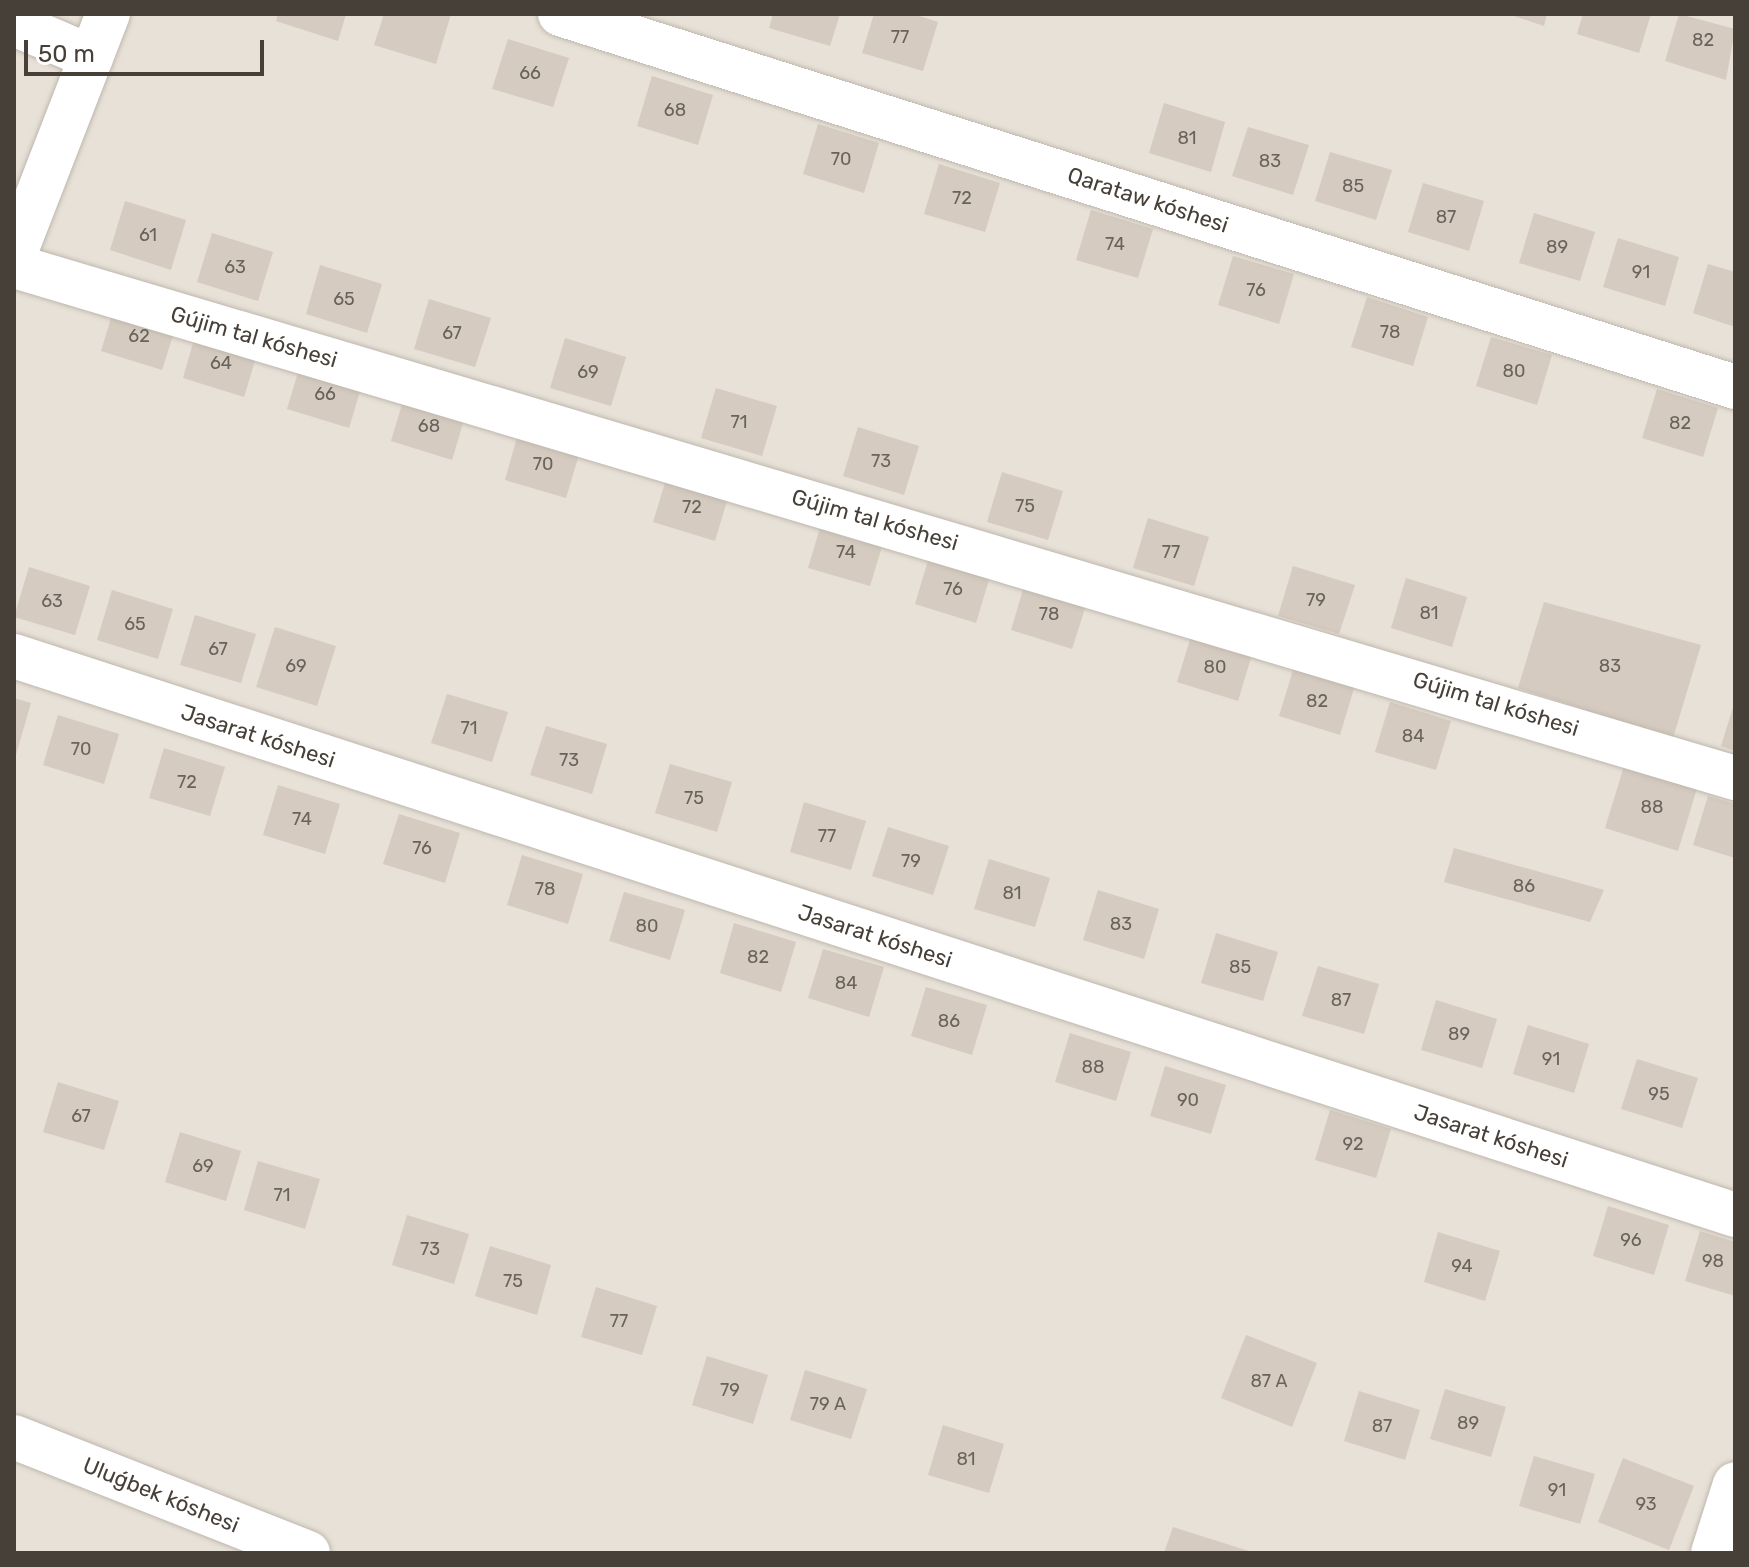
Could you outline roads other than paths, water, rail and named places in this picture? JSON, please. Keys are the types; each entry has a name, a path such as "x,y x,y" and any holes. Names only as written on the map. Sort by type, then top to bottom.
{"street":[{"path":"14,256 108,14"},
{"name":"Qarataw kóshesi","path":"560,14 1735,387"},
{"path":"14,24 91,57"},
{"name":"Gújim tal kóshesi","path":"14,266 1735,778"},
{"name":"Jasarat kóshesi","path":"14,656 1735,1215"},
{"name":"Uluǵbek kóshesi","path":"14,1437 308,1553"},
{"path":"1713,1553 1735,1484"}]}
